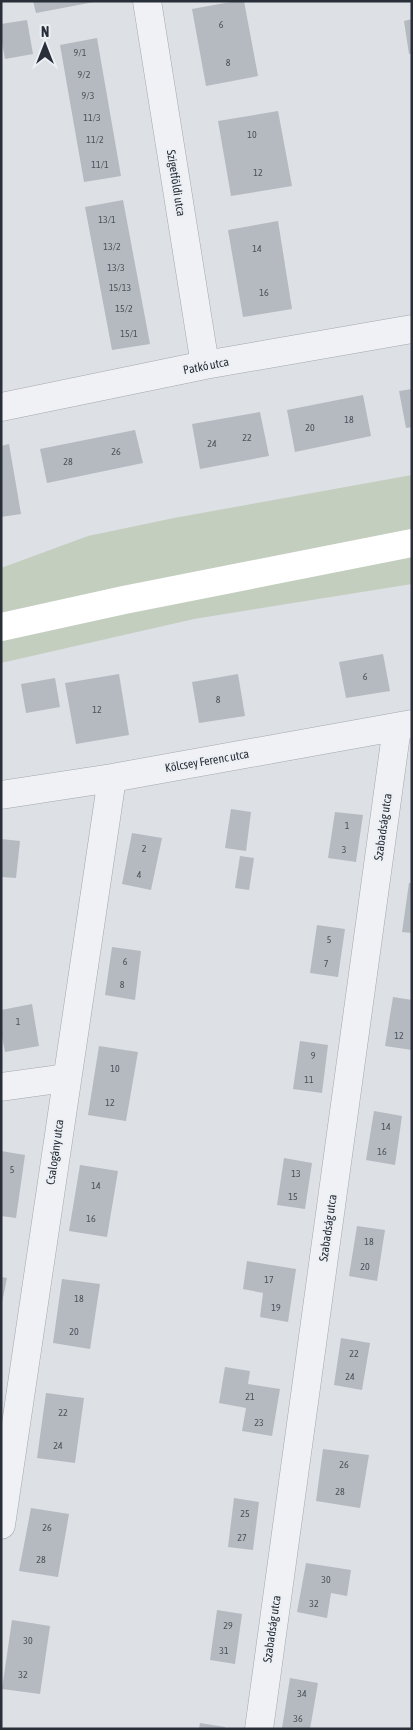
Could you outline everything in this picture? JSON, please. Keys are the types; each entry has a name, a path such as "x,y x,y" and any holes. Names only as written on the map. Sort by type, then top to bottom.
{"main road":[{"path":"1,628 124,600 412,543"}],"street":[{"name":"Szigetföldi utca","path":"147,1 205,365"},
{"name":"Patkó utca","path":"1,407 205,365 412,329"},
{"name":"Kölcsey Ferenc utca","path":"1,795 112,778 404,725"},
{"name":"Szabadság utca","path":"259,1729 404,725"},
{"name":"Csalogány utca","path":"1,1526 112,778"},
{"path":"1,1087 66,1078"}],"green space":[{"path":"412,475 412,584 194,619 1,663 1,568 88,536 174,518"}],"building":[{"path":"33,1 94,1 94,2 36,13"},
{"path":"244,1 258,76 206,86 192,9"},
{"path":"412,19 412,54 409,54 404,21"},
{"path":"27,20 33,54 5,59 1,24"},
{"path":"97,38 121,176 84,182 60,45"},
{"path":"278,111 292,186 231,196 218,121"},
{"path":"123,200 150,344 112,350 85,207"},
{"path":"278,221 292,309 243,317 228,230"},
{"path":"412,389 412,427 406,428 399,391"},
{"path":"363,395 371,436 295,452 287,410"},
{"path":"260,412 269,456 200,469 192,424"},
{"path":"135,430 143,463 47,483 40,449"},
{"path":"9,444 21,514 1,517 1,446"},
{"path":"383,654 390,691 346,698 339,662"},
{"path":"119,674 129,735 76,744 65,683"},
{"path":"238,674 245,716 199,723 192,682"},
{"path":"55,678 60,707 26,713 21,684"},
{"path":"231,809 251,812 246,851 225,848"},
{"path":"335,812 363,815 356,862 328,858"},
{"path":"132,833 162,838 151,890 122,884"},
{"path":"1,839 20,841 16,878 1,877"},
{"path":"240,856 254,858 249,890 235,888"},
{"path":"409,883 412,883 412,933 402,932"},
{"path":"317,925 345,929 338,977 310,973"},
{"path":"112,947 141,951 135,1000 105,995"},
{"path":"393,997 412,1000 412,1050 385,1046"},
{"path":"32,1004 39,1046 5,1052 1,1032 1,1010"},
{"path":"300,1041 328,1045 322,1093 293,1089"},
{"path":"99,1046 138,1052 126,1121 88,1115"},
{"path":"374,1111 402,1116 395,1165 366,1160"},
{"path":"1,1151 25,1155 16,1218 1,1216"},
{"path":"284,1158 312,1163 305,1209 277,1205"},
{"path":"80,1165 118,1171 107,1237 69,1231"},
{"path":"357,1226 385,1230 377,1281 349,1276"},
{"path":"247,1261 296,1269 288,1322 260,1317 263,1293 243,1289"},
{"path":"1,1277 7,1278 2,1303 1,1303"},
{"path":"62,1279 100,1284 90,1349 53,1343"},
{"path":"341,1338 370,1343 362,1390 334,1385"},
{"path":"225,1367 250,1371 248,1384 280,1389 272,1436 242,1431 246,1408 219,1403"},
{"path":"46,1393 84,1398 75,1463 37,1458"},
{"path":"323,1449 369,1455 360,1508 316,1501"},
{"path":"234,1498 259,1502 253,1550 228,1547"},
{"path":"31,1508 69,1514 58,1577 19,1571"},
{"path":"306,1563 351,1570 347,1596 331,1593 327,1618 297,1612"},
{"path":"217,1610 242,1614 235,1664 210,1660"},
{"path":"12,1620 50,1626 40,1694 2,1689"},
{"path":"290,1678 318,1683 310,1729 282,1728"},
{"path":"200,1723 225,1727 225,1729 199,1729"}]}
